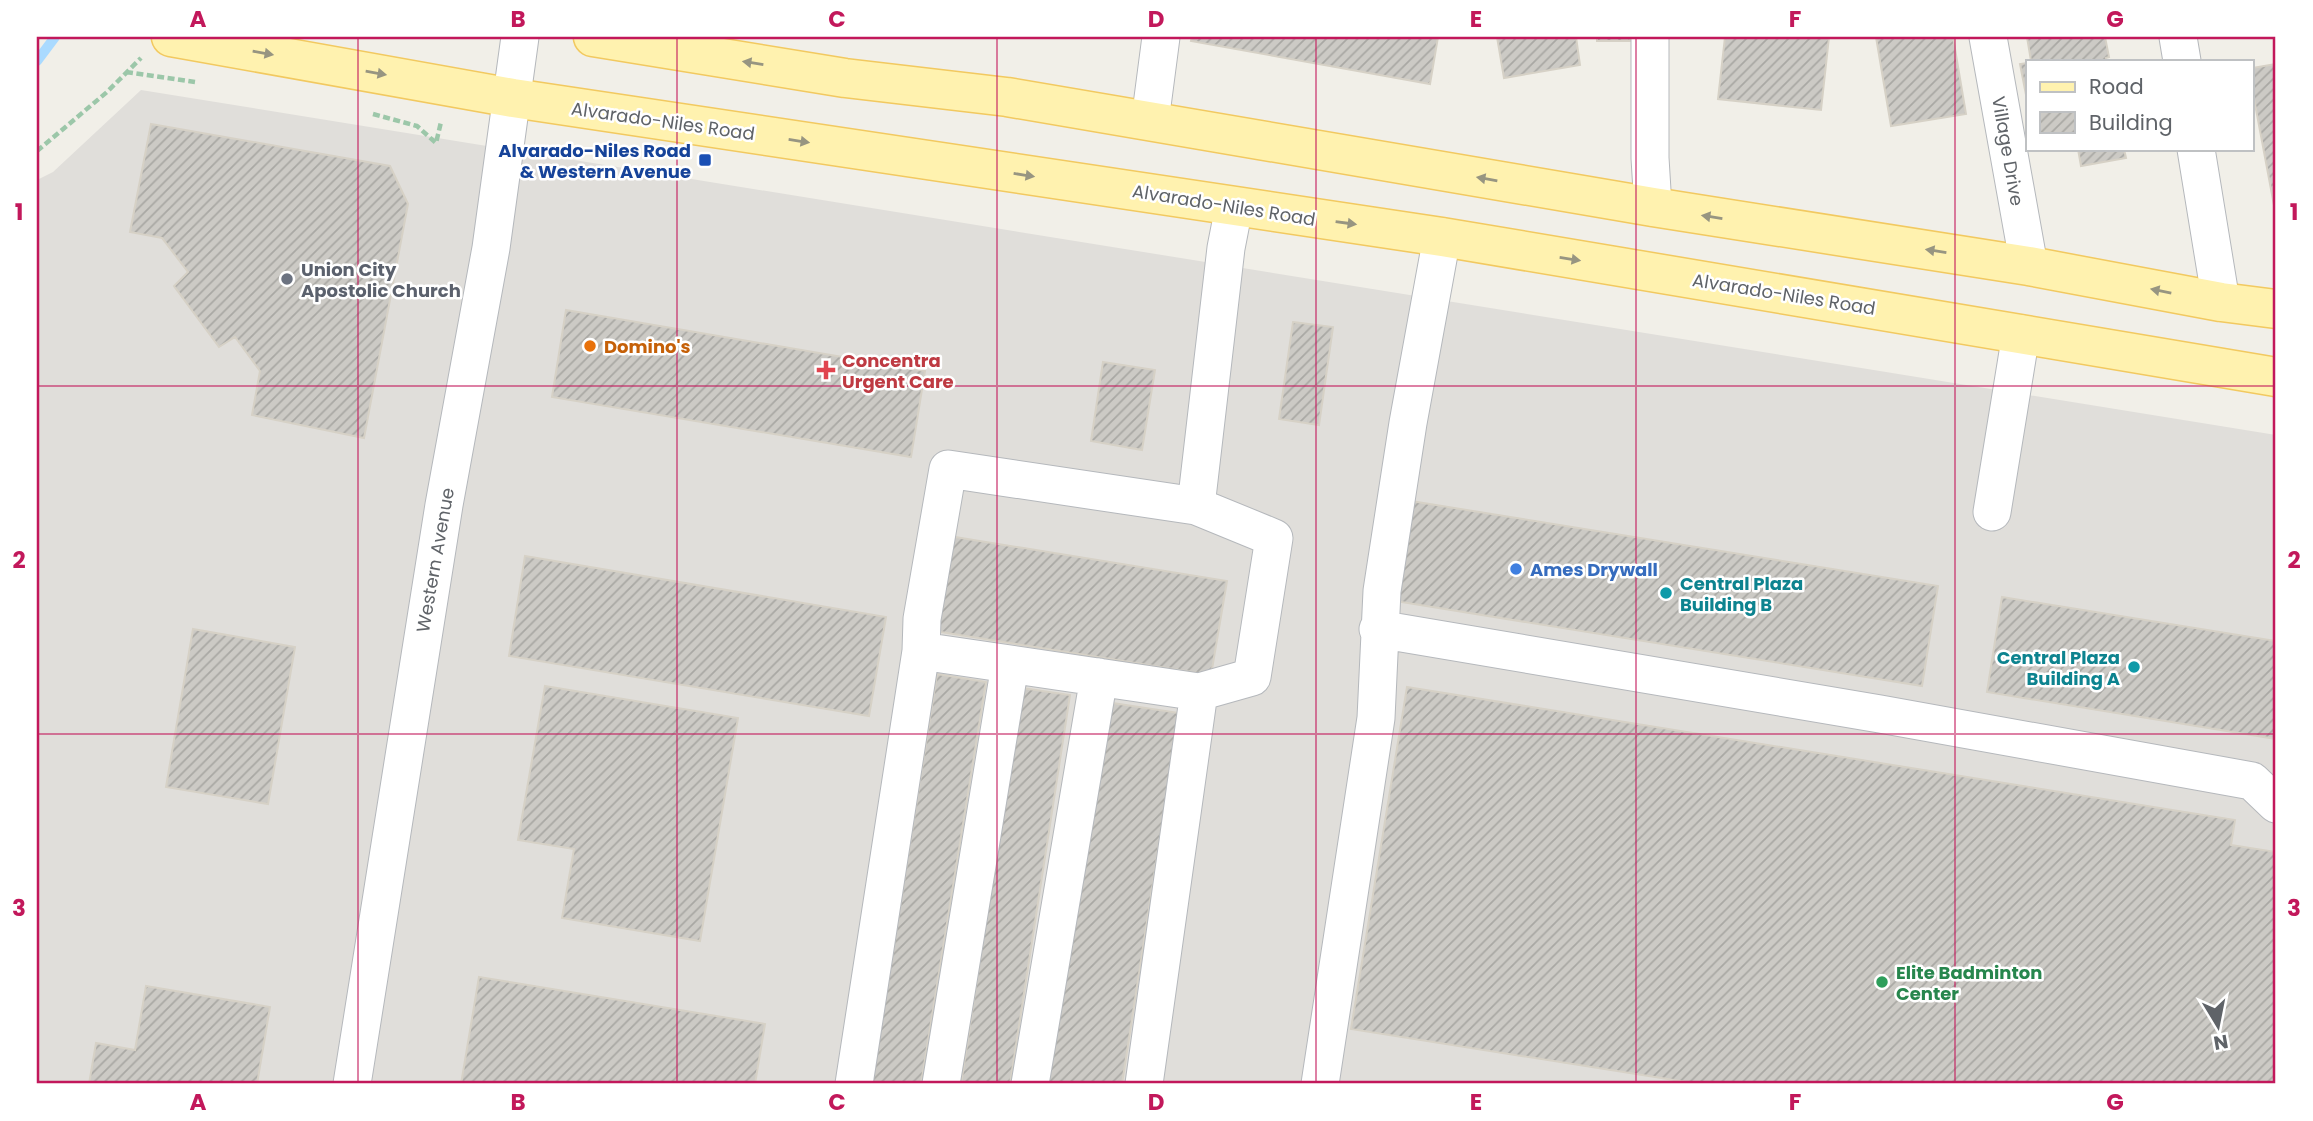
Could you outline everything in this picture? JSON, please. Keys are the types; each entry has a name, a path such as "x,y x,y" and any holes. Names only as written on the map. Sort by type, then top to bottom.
{"main road":[{"path":"593,37 845,78 1007,97 1653,207 2029,266 2221,302 2276,309"},
{"name":"Alvarado-Niles Road","path":"157,46 1442,237 2276,377"}],"street":[{"name":"Western Avenue","path":"352,1084 429,594 491,248 520,37"},
{"path":"1150,121 1161,37"},
{"path":"1650,37 1650,158 1653,207"},
{"name":"Village Drive","path":"1988,37 2029,266"},
{"path":"2178,37 2182,60"},
{"path":"2196,150 2221,302"},
{"path":"1196,506 1226,248 1234,206"},
{"path":"1320,1084 1376,718 1378,629 1382,591 1442,237"},
{"path":"1992,512 2021,334"},
{"path":"854,1084 921,651 922,619 948,469 1196,506 1274,538 1252,677 1199,692 921,651"},
{"path":"1378,629 1880,714 2252,781 2276,804"},
{"path":"941,1084 1010,664"},
{"path":"1030,1084 1099,677"},
{"path":"1144,1084 1199,692"}],"path":[{"path":"37,151 157,46"}],"shaded area":[{"path":"141,90 2276,435 2276,1084 37,1084 37,180 53,172"}],"building":[{"path":"1192,37 1438,37 1430,84 1191,41"},
{"path":"1497,37 1576,37 1580,65 1504,78"},
{"path":"1597,37 1631,37 1630,41 1597,41"},
{"path":"1725,37 1829,37 1821,110 1718,99"},
{"path":"1876,37 1953,37 1966,114 1891,126"},
{"path":"2027,37 2105,37 2109,57 2107,60 2031,60"},
{"path":"2026,63 2026,95 2020,64"},
{"path":"2276,64 2276,216 2254,99 2254,68"},
{"name":"Union City Apostolic Church","path":"151,124 390,166 408,204 364,438 252,415 260,371 235,337 219,347 174,286 188,272 162,238 130,232"},
{"path":"2078,150 2124,150 2126,158 2081,166"},
{"path":"566,310 925,371 911,457 552,397"},
{"path":"1293,322 1333,327 1319,425 1279,419"},
{"path":"1103,362 1155,370 1142,450 1091,441"},
{"name":"Central Plaza Building B","path":"1411,501 1938,586 1922,686 1395,601"},
{"path":"943,535 1227,581 1211,675 928,630"},
{"path":"525,556 886,617 869,716 509,656"},
{"name":"Central Plaza Building A","path":"2002,597 2276,641 2276,739 1987,692"},
{"path":"193,629 295,647 268,804 166,787"},
{"path":"937,674 986,682 921,1084 872,1084"},
{"path":"545,686 738,718 700,941 562,918 574,849 518,840"},
{"path":"1407,687 2235,820 2231,845 2276,852 2276,1084 1699,1084 1351,1029"},
{"path":"1022,688 1070,695 1010,1084 961,1084"},
{"path":"1106,702 1179,713 1122,1084 1048,1084"},
{"path":"479,977 765,1024 755,1084 461,1084"},
{"path":"146,986 270,1007 257,1084 89,1084 96,1043 135,1050"}],"waterway":[{"path":"37,61 55,37"}],"place":[{"name":"Alvarado-Niles Road & Western Avenue","path":"705,160"},
{"name":"Union City Apostolic Church","path":"287,279"},
{"name":"Domino's","path":"590,346"},
{"name":"Concentra Urgent Care","path":"826,370"},
{"name":"Ames Drywall","path":"1516,569"},
{"name":"Central Plaza Building B","path":"1666,593"},
{"name":"Central Plaza Building A","path":"2134,667"},
{"name":"Elite Badminton Center","path":"1882,982"}]}
